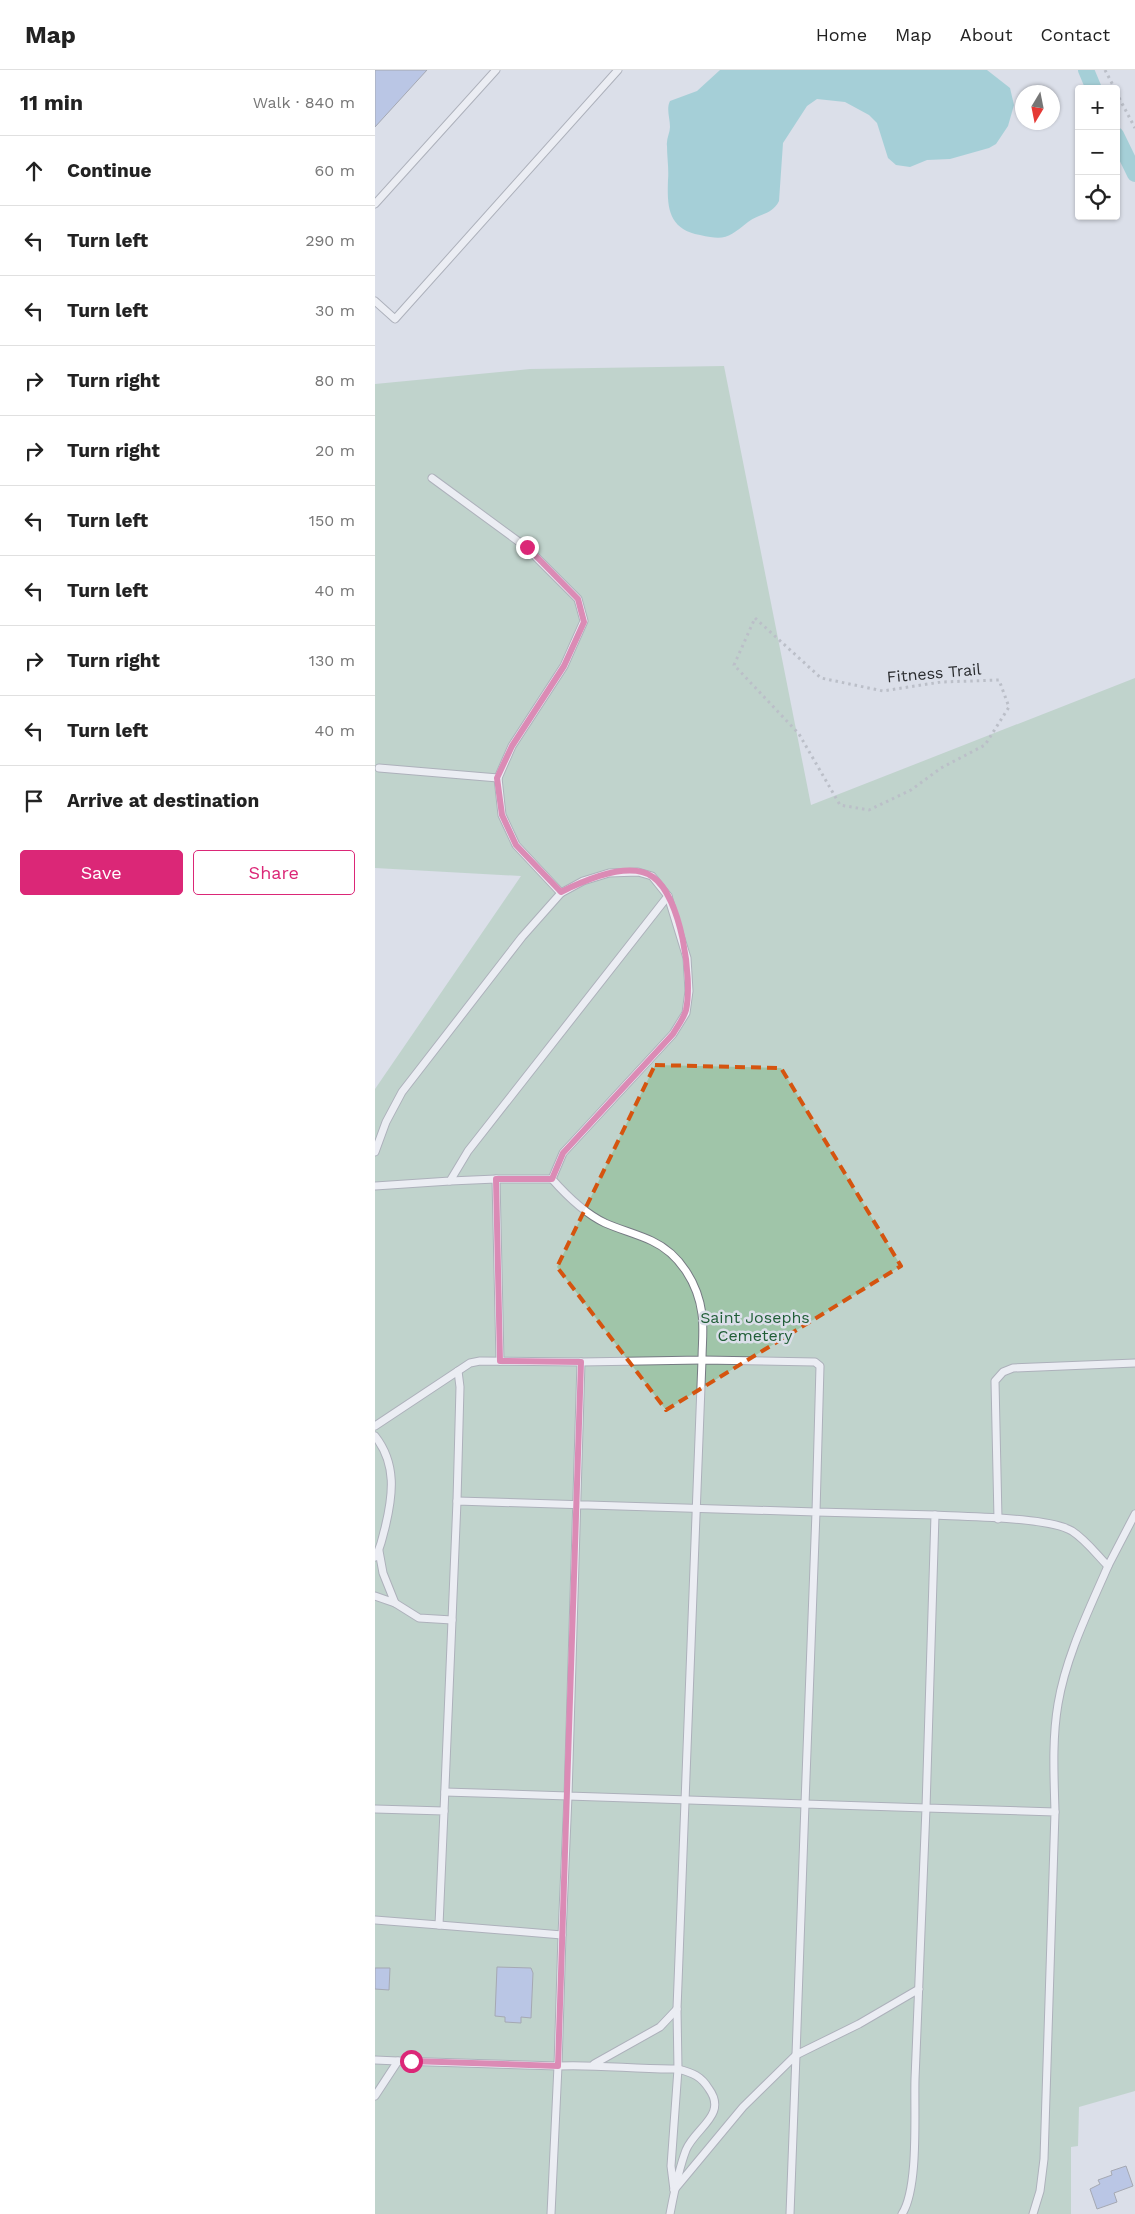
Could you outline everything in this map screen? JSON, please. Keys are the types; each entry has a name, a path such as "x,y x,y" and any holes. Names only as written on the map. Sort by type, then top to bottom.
{"lane":[{"path":"375,204 496,70"},
{"path":"375,301 395,319 617,70"},
{"path":"432,478 527,547 578,599 584,622 564,666 512,746 497,778 502,815 516,845 561,892"},
{"path":"379,768 497,778"},
{"path":"375,1152 386,1122 402,1092 522,937 561,892 583,881 609,873 638,872 653,876 668,896 687,958 689,991 686,1013 673,1034 563,1153 552,1179"},
{"path":"450,1181 468,1151 668,896"},
{"path":"496,1179 500,1361"},
{"path":"375,1186 496,1179 552,1179 567,1196 604,1222 651,1240 668,1249 683,1267 698,1295 701,1309 702,1360 698,1509 684,1800 677,2010 679,2069 671,2166 674,2190"},
{"path":"375,1426 470,1363 500,1361 702,1360 815,1362 820,1366 790,2214"},
{"path":"551,2214 568,1796 581,1362"},
{"path":"998,1519 995,1381 1003,1372 1022,1368 1135,1362"},
{"path":"439,1925 457,1501 460,1387 458,1371"},
{"path":"375,1436 389,1458 392,1477 390,1503 377,1554 395,1603"},
{"path":"457,1501 935,1515 998,1519 1062,1526 1074,1532 1108,1566"},
{"path":"1033,2214 1040,2191 1044,2159 1055,1812 1054,1744 1058,1703 1082,1626 1108,1566 1135,1514"},
{"path":"902,2214 911,2194 935,1515"},
{"path":"375,1596 395,1603 419,1618 452,1620"},
{"path":"445,1792 1055,1812"},
{"path":"375,1809 444,1811"},
{"path":"375,1920 562,1935"},
{"path":"674,2190 743,2107 796,2056 859,2024 919,1989"},
{"path":"593,2064 660,2026 677,2010"},
{"path":"375,2060 558,2066 593,2064 654,2070 679,2069 697,2074 715,2096 716,2107 711,2117 686,2148 674,2190 670,2214"},
{"path":"375,2096 398,2061"}],"path":[{"path":"1105,70 1112,85"},
{"path":"1120,100 1135,128"},
{"name":"Fitness Trail","path":"755,618 821,678 883,691 941,682 999,680 1009,707 985,746 941,768 911,790 869,810 840,805 799,734 734,665 755,618"}],"highlighted area":[{"path":"655,1065 781,1068 901,1266 666,1410 557,1267"}],"green space":[{"name":"Saint Josephs Cemetery","path":"724,366 811,805 1135,678 1135,2091 1079,2107 1078,2146 1071,2147 1071,2214 375,2214 375,1089 521,876 375,868 375,384 530,369"}],"water":[{"path":"720,70 987,70 1010,88 1014,105 1008,126 996,144 989,148 950,159 927,160 910,167 896,165 888,158 877,123 869,115 845,102 817,99 807,106 783,143 779,201 776,206 752,219 731,234 716,238 689,232 681,228 672,215 668,199 667,143 670,127 668,107 670,101 697,91"}],"building":[{"path":"375,70 427,70 375,127"},
{"path":"497,1967 531,1968 533,1973 531,2018 521,2017 521,2023 505,2022 505,2017 495,2016"},
{"path":"375,1968 390,1968 389,1990 375,1989"},
{"path":"1126,2166 1133,2186 1114,2193 1117,2202 1097,2209 1090,2189 1100,2184 1098,2180 1112,2175 1111,2171"}],"waterway":[{"path":"1086,70 1092,85"},
{"path":"1120,143 1135,174"}],"route":[{"path":"411,2061 558,2066 581,1362 500,1361 496,1179 552,1179 563,1153 673,1034 686,1013 689,991 687,958 678,924 668,896 653,876 638,872 609,873 583,881 561,892 516,845 502,815 497,778 512,746 564,666 584,622 578,599 527,547"}]}
